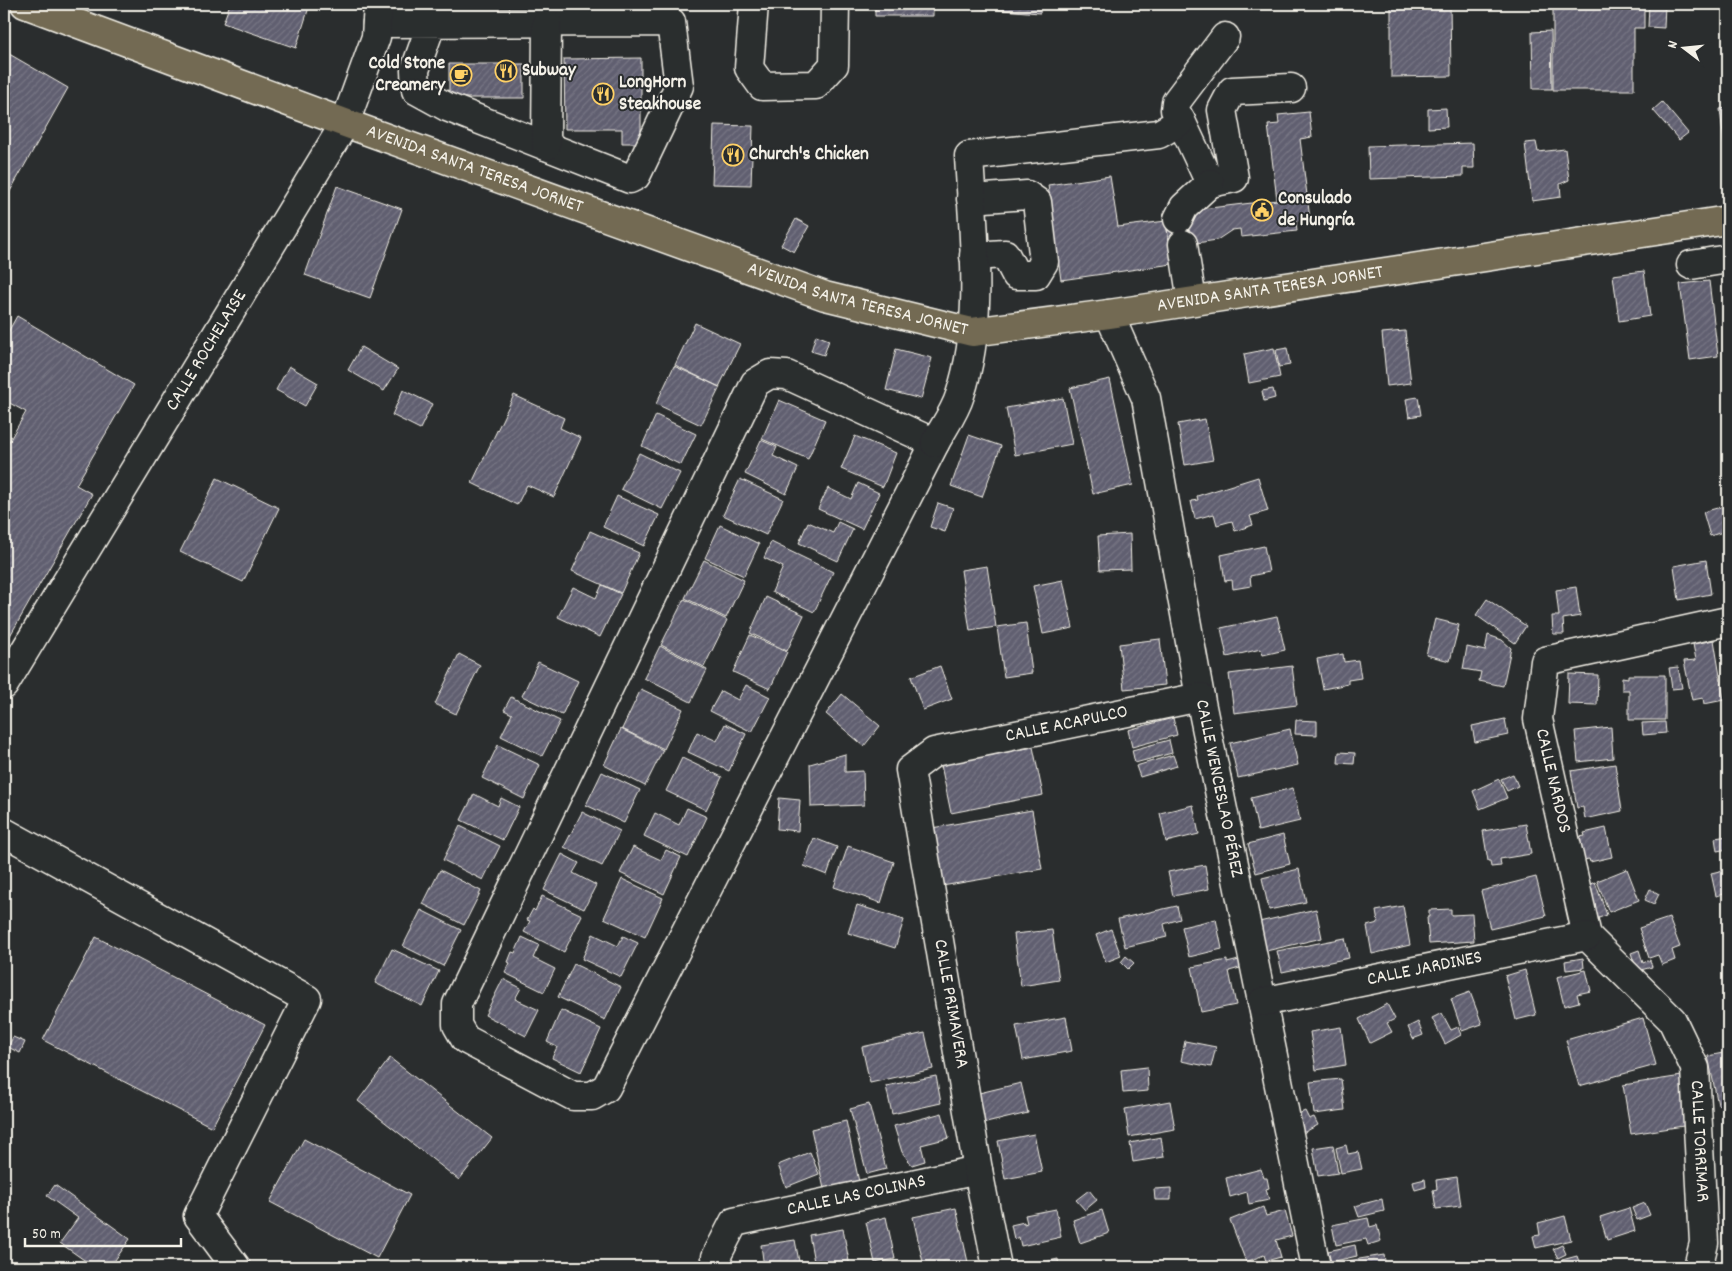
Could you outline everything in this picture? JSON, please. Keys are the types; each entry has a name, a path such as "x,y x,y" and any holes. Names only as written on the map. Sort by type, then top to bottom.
{"main road":[{"name":"AVENIDA SANTA TERESA JORNET","path":"25,4 345,123 825,296 972,332 1109,314 1728,220"}],"street":[{"path":"754,4 749,68 762,86 816,85 834,66 835,4"},
{"name":"CALLE ROCHELAISE","path":"4,686 345,123 376,37 378,13"},
{"path":"378,13 432,22 670,22 679,86 636,176 630,179 447,107 416,90 415,70 432,22"},
{"path":"546,146 547,22"},
{"path":"1210,183 1175,110 1176,102 1225,37"},
{"path":"1192,301 1180,232 1184,207 1210,183 1234,178 1222,110 1232,91 1291,88"},
{"path":"935,443 787,375 770,374 755,383 457,1004 457,1025 465,1039 573,1096 592,1096 606,1088 960,397 972,332 975,294 969,156 1159,134 1181,121"},
{"path":"971,199 1027,195 1037,202 1044,262 1036,275 1016,275 1005,254 974,256"},
{"path":"1691,265 1728,258"},
{"name":"CALLE WENCESLAO PÉREZ","path":"1109,314 1146,398 1200,697 1316,1267"},
{"name":"CALLE NARDOS","path":"1587,936 1538,720 1545,661 1728,621"},
{"name":"CALLE ACAPULCO","path":"934,752 1200,697"},
{"name":"CALLE PRIMAVERA","path":"934,752 910,770 978,1170 997,1267"},
{"path":"4,832 307,999 198,1216 236,1267"},
{"name":"CALLE JARDINES","path":"1262,1002 1587,936"},
{"name":"CALLE TORRIMAR","path":"1587,936 1672,1020 1695,1068 1704,1243 1698,1267"},
{"name":"CALLE LAS COLINAS","path":"719,1267 716,1257 734,1222 978,1170"}],"building":[{"path":"230,4 310,4 296,48 223,23"},
{"path":"875,4 933,4 933,16 875,16"},
{"path":"977,4 1041,4 1040,13 976,8"},
{"path":"1391,4 1450,4 1451,76 1391,77"},
{"path":"1553,4 1644,4 1644,28 1634,28 1634,90 1553,90"},
{"path":"1649,4 1665,4 1664,28 1648,27"},
{"path":"1551,31 1552,89 1533,89 1532,32"},
{"path":"4,51 68,88 4,202"},
{"name":"LongHorn Steakhouse","path":"641,58 641,143 622,143 622,129 565,129 564,59"},
{"path":"449,64 524,64 524,98 449,98"},
{"path":"1662,102 1688,133 1679,140 1653,110"},
{"path":"1446,108 1447,127 1428,128 1428,109"},
{"path":"1728,108 1728,175 1720,109"},
{"path":"1309,112 1312,137 1300,139 1310,219 1296,221 1297,231 1241,237 1240,229 1232,230 1217,240 1169,247 1166,221 1193,210 1277,200 1268,125 1279,124 1278,115"},
{"name":"Church's Chicken","path":"714,125 753,126 751,185 712,184"},
{"path":"1536,142 1538,152 1565,149 1569,180 1560,184 1561,197 1532,201 1525,143"},
{"path":"1473,143 1474,168 1463,168 1463,176 1369,179 1368,146"},
{"path":"1110,176 1118,227 1166,221 1172,264 1061,280 1048,185"},
{"path":"337,186 402,209 370,298 305,275"},
{"path":"796,219 809,226 794,252 781,245"},
{"path":"1644,271 1650,316 1619,321 1613,275"},
{"path":"1728,278 1728,313 1724,279"},
{"path":"1709,281 1718,356 1690,360 1680,284"},
{"path":"17,316 134,385 76,485 92,494 4,646 4,450 26,412 4,400 4,339"},
{"path":"695,323 740,344 719,387 675,365"},
{"path":"1405,331 1411,383 1387,386 1382,333"},
{"path":"816,335 829,340 824,355 811,351"},
{"path":"361,347 398,369 384,391 348,370"},
{"path":"1274,348 1280,377 1249,383 1244,354"},
{"path":"1287,348 1290,365 1279,367 1276,350"},
{"path":"896,349 932,358 921,399 886,390"},
{"path":"289,366 318,383 305,406 276,390"},
{"path":"674,366 720,387 701,425 656,404"},
{"path":"1110,379 1133,485 1093,494 1070,388"},
{"path":"1273,389 1275,398 1264,401 1262,391"},
{"path":"403,390 432,404 420,429 392,415"},
{"path":"514,395 564,418 560,428 581,438 554,497 527,485 517,505 472,483"},
{"path":"1418,397 1421,415 1409,417 1406,399"},
{"path":"1063,398 1072,444 1015,455 1006,408"},
{"path":"779,400 825,420 808,459 762,439"},
{"path":"656,415 696,434 681,465 642,446"},
{"path":"1205,419 1213,460 1185,465 1178,424"},
{"path":"969,435 1001,446 982,497 951,486"},
{"path":"855,436 896,453 883,487 841,469"},
{"path":"761,440 777,447 773,456 798,468 786,494 745,474"},
{"path":"639,453 680,473 662,509 621,489"},
{"path":"1258,477 1268,511 1250,516 1253,525 1235,531 1232,521 1217,525 1214,514 1195,519 1191,501 1198,500 1197,496"},
{"path":"217,478 279,508 243,582 180,552"},
{"path":"740,479 783,499 766,535 723,515"},
{"path":"858,483 879,493 862,529 818,509 828,488 851,499"},
{"path":"617,496 659,515 644,546 603,527"},
{"path":"938,503 953,508 945,532 930,527"},
{"path":"1728,505 1728,538 1726,531 1710,536 1703,512"},
{"path":"808,522 833,533 838,522 853,529 838,561 799,543"},
{"path":"720,525 759,544 744,576 705,558"},
{"path":"590,531 639,553 621,593 572,571"},
{"path":"1130,534 1131,569 1100,570 1098,536"},
{"path":"771,542 833,572 814,612 772,592 783,567 764,558"},
{"path":"1264,546 1269,572 1250,576 1251,586 1233,589 1232,580 1225,581 1221,555"},
{"path":"704,560 744,580 726,618 685,598"},
{"path":"1706,560 1711,594 1679,600 1674,566"},
{"path":"987,566 996,627 970,631 961,570"},
{"path":"1063,580 1073,628 1043,634 1033,586"},
{"path":"602,585 621,594 600,637 558,617 573,587 596,598"},
{"path":"1576,587 1580,616 1563,619 1564,634 1553,634 1552,616 1559,616 1556,590"},
{"path":"766,597 804,615 787,651 750,633"},
{"path":"684,599 727,620 704,667 661,645"},
{"path":"1487,599 1526,626 1515,643 1476,615"},
{"path":"1277,616 1285,650 1263,655 1261,649 1227,657 1221,628"},
{"path":"1435,619 1459,625 1450,661 1426,655"},
{"path":"1026,623 1032,673 1004,677 997,627"},
{"path":"750,635 787,652 770,689 733,672"},
{"path":"1488,635 1502,640 1511,648 1503,686 1479,681 1481,672 1463,669 1467,647 1485,651"},
{"path":"1160,639 1165,685 1124,689 1119,644"},
{"path":"1714,640 1724,700 1704,704 1703,698 1692,700 1684,661 1696,660 1693,644"},
{"path":"660,646 707,670 691,702 644,678"},
{"path":"459,654 480,665 456,714 435,704"},
{"path":"1343,654 1344,662 1358,660 1361,678 1348,680 1348,684 1323,689 1317,659"},
{"path":"538,662 578,681 562,715 522,696"},
{"path":"940,666 952,699 923,710 911,677"},
{"path":"1292,666 1297,705 1234,713 1229,674"},
{"path":"1678,667 1682,688 1672,689 1669,668"},
{"path":"1569,674 1598,675 1597,705 1568,704"},
{"path":"1628,675 1665,675 1665,720 1629,720 1629,690 1622,690 1622,677 1628,678"},
{"path":"746,685 770,697 752,732 710,711 721,691 738,700"},
{"path":"641,689 683,709 664,749 622,729"},
{"path":"842,694 880,726 864,746 826,714"},
{"path":"511,697 560,721 542,756 501,736 512,714 504,710"},
{"path":"1173,718 1177,735 1132,747 1128,730"},
{"path":"1505,719 1508,735 1475,742 1472,726"},
{"path":"1296,720 1317,721 1317,735 1295,734"},
{"path":"1665,722 1666,733 1643,735 1642,723"},
{"path":"725,724 746,734 729,771 688,752 697,732 717,741"},
{"path":"1611,727 1613,758 1578,762 1575,731"},
{"path":"621,729 663,750 645,786 604,765"},
{"path":"1290,729 1298,765 1238,778 1230,743"},
{"path":"1169,740 1172,753 1135,763 1132,750"},
{"path":"498,745 540,765 524,799 482,778"},
{"path":"1033,747 1043,795 951,813 941,765"},
{"path":"1339,752 1355,753 1354,764 1338,763"},
{"path":"845,754 845,772 863,771 864,805 811,807 810,764"},
{"path":"1173,755 1177,766 1140,777 1136,766"},
{"path":"682,758 722,777 706,810 666,791"},
{"path":"1615,764 1622,811 1585,819 1583,807 1577,808 1571,771"},
{"path":"602,772 640,790 624,823 586,805"},
{"path":"1513,774 1518,786 1507,791 1501,779"},
{"path":"1499,779 1507,798 1480,809 1473,791"},
{"path":"1293,788 1300,821 1258,831 1251,798"},
{"path":"474,794 498,806 501,798 519,807 503,840 461,820"},
{"path":"779,798 800,800 798,831 777,829"},
{"path":"1193,805 1199,834 1166,842 1160,813"},
{"path":"687,808 707,817 688,857 644,836 655,813 679,825"},
{"path":"1032,810 1042,869 942,886 932,828"},
{"path":"582,812 620,831 602,866 564,847"},
{"path":"1526,824 1531,854 1500,859 1501,866 1491,867 1490,861 1488,861 1483,831"},
{"path":"460,826 500,846 483,880 443,860"},
{"path":"1606,828 1612,857 1590,862 1589,859 1578,861 1574,838 1585,836 1584,833"},
{"path":"1283,835 1290,864 1256,873 1248,844"},
{"path":"1728,836 1728,849 1717,851 1715,838"},
{"path":"814,838 837,847 827,875 804,866"},
{"path":"848,846 894,862 881,903 834,887"},
{"path":"633,847 661,860 666,850 681,857 664,894 620,873"},
{"path":"562,854 579,863 573,873 596,885 584,909 544,890"},
{"path":"1205,865 1209,889 1173,896 1168,872"},
{"path":"1299,869 1306,902 1269,910 1262,878"},
{"path":"1627,869 1639,900 1609,912 1597,881"},
{"path":"1728,869 1728,893 1716,896 1711,873"},
{"path":"440,870 481,891 464,925 423,904"},
{"path":"1536,877 1546,916 1490,929 1481,891"},
{"path":"622,879 663,898 645,937 604,918"},
{"path":"1595,882 1607,915 1596,919 1583,887"},
{"path":"1650,889 1659,894 1654,904 1645,900"},
{"path":"542,896 582,915 564,952 524,932 530,921 527,920 533,909 535,911"},
{"path":"857,905 904,920 895,948 848,933"},
{"path":"1177,906 1180,919 1164,924 1167,937 1125,947 1118,919"},
{"path":"1403,906 1410,945 1372,954 1367,926 1378,923 1376,911"},
{"path":"1316,909 1322,938 1266,951 1259,922"},
{"path":"1451,909 1451,915 1472,914 1474,941 1429,944 1427,917 1429,917 1429,910"},
{"path":"421,910 461,930 443,966 403,946"},
{"path":"1669,918 1680,947 1672,950 1675,960 1662,965 1658,955 1649,958 1639,928"},
{"path":"1216,919 1222,949 1189,957 1182,927"},
{"path":"1111,929 1121,956 1106,962 1096,935"},
{"path":"1052,930 1059,980 1021,986 1014,934"},
{"path":"593,934 618,946 623,936 638,943 621,977 582,959"},
{"path":"96,937 265,1025 212,1127 43,1040"},
{"path":"522,937 539,945 533,958 555,969 544,992 505,973 510,963 508,962 512,952 515,953"},
{"path":"1345,938 1349,958 1282,972 1277,951"},
{"path":"392,949 439,971 422,1006 375,983"},
{"path":"1639,950 1643,963 1650,960 1652,967 1637,971 1631,953"},
{"path":"1126,956 1134,963 1128,969 1121,962"},
{"path":"1583,958 1584,968 1566,970 1565,961"},
{"path":"1227,960 1227,963 1239,960 1240,968 1229,971 1236,1005 1201,1012 1192,967"},
{"path":"574,964 621,987 605,1020 558,997"},
{"path":"1525,970 1536,1015 1516,1020 1505,976"},
{"path":"1586,970 1591,991 1577,994 1579,1002 1564,1006 1557,977"},
{"path":"503,979 521,988 515,999 539,1010 526,1036 485,1015"},
{"path":"1470,992 1482,1024 1462,1031 1451,999"},
{"path":"1387,1004 1395,1019 1387,1023 1392,1032 1370,1043 1359,1019"},
{"path":"561,1010 601,1029 581,1072 552,1058 557,1047 547,1042"},
{"path":"1442,1013 1451,1030 1458,1027 1461,1035 1445,1044 1432,1018"},
{"path":"1066,1017 1072,1051 1023,1060 1016,1026"},
{"path":"1643,1018 1656,1065 1579,1086 1566,1040"},
{"path":"1418,1022 1423,1035 1413,1039 1408,1027"},
{"path":"1341,1027 1346,1065 1316,1070 1310,1032"},
{"path":"925,1033 933,1069 870,1083 862,1047"},
{"path":"13,1037 25,1042 20,1053 8,1047"},
{"path":"1185,1041 1216,1047 1211,1067 1181,1061"},
{"path":"1728,1052 1728,1103 1718,1105 1708,1056"},
{"path":"390,1058 492,1138 459,1180 358,1101"},
{"path":"1147,1067 1148,1091 1123,1093 1121,1070"},
{"path":"936,1076 941,1103 892,1114 886,1086"},
{"path":"1682,1076 1690,1125 1631,1134 1623,1085"},
{"path":"1341,1079 1345,1110 1314,1114 1310,1082"},
{"path":"1021,1083 1028,1113 982,1124 975,1094"},
{"path":"1170,1101 1175,1129 1129,1137 1125,1109"},
{"path":"869,1104 886,1169 867,1174 850,1109"},
{"path":"1305,1111 1309,1119 1314,1117 1318,1125 1303,1133 1294,1116"},
{"path":"942,1113 949,1138 921,1145 925,1161 912,1165 902,1152 894,1126"},
{"path":"846,1121 859,1182 824,1189 811,1129"},
{"path":"1034,1134 1042,1172 1005,1179 998,1141"},
{"path":"1161,1137 1164,1157 1133,1162 1130,1143"},
{"path":"304,1139 410,1195 377,1258 270,1202"},
{"path":"1333,1145 1338,1173 1318,1176 1313,1148"},
{"path":"1346,1145 1348,1154 1358,1152 1362,1169 1341,1173 1336,1148"},
{"path":"810,1152 819,1174 786,1187 778,1165"},
{"path":"1261,1169 1264,1178 1267,1178 1269,1188 1266,1189 1269,1200 1249,1204 1247,1192 1230,1197 1226,1178"},
{"path":"1457,1177 1461,1206 1436,1209 1433,1190 1437,1189 1436,1180"},
{"path":"1425,1179 1426,1187 1415,1190 1413,1182"},
{"path":"55,1185 130,1239 110,1267 94,1267 60,1243 78,1218 47,1196"},
{"path":"1171,1188 1171,1200 1155,1200 1154,1189"},
{"path":"1089,1190 1097,1200 1085,1210 1076,1200"},
{"path":"1382,1199 1384,1211 1359,1217 1355,1206"},
{"path":"1645,1203 1650,1215 1637,1220 1632,1208"},
{"path":"1263,1207 1266,1216 1285,1211 1292,1236 1276,1240 1281,1257 1266,1261 1264,1255 1246,1262 1230,1220"},
{"path":"956,1208 969,1267 924,1267 913,1217"},
{"path":"1629,1208 1635,1231 1607,1240 1600,1217"},
{"path":"1056,1209 1061,1237 1021,1246 1019,1237 1014,1239 1011,1225 1027,1223 1025,1215"},
{"path":"1102,1210 1109,1233 1080,1243 1073,1220"},
{"path":"1565,1216 1571,1240 1536,1248 1533,1236 1540,1235 1538,1223"},
{"path":"886,1217 895,1259 875,1263 866,1222"},
{"path":"1368,1218 1370,1227 1377,1225 1381,1241 1368,1245 1366,1239 1336,1245 1332,1225"},
{"path":"843,1229 850,1267 815,1267 809,1235"},
{"path":"795,1240 800,1267 764,1267 761,1245"},
{"path":"1355,1245 1357,1256 1331,1262 1328,1251"},
{"path":"1562,1245 1566,1254 1558,1258 1553,1249"},
{"path":"1384,1255 1386,1267 1342,1267 1341,1262"},
{"path":"1577,1256 1581,1267 1565,1267 1562,1260"},
{"path":"1058,1259 1059,1267 1023,1267"}],"place":[{"name":"Subway","path":"506,71"},
{"name":"Cold Stone Creamery","path":"461,75"},
{"name":"LongHorn Steakhouse","path":"603,94"},
{"name":"Church's Chicken","path":"733,155"},
{"name":"Consulado de Hungría","path":"1262,210"}]}
